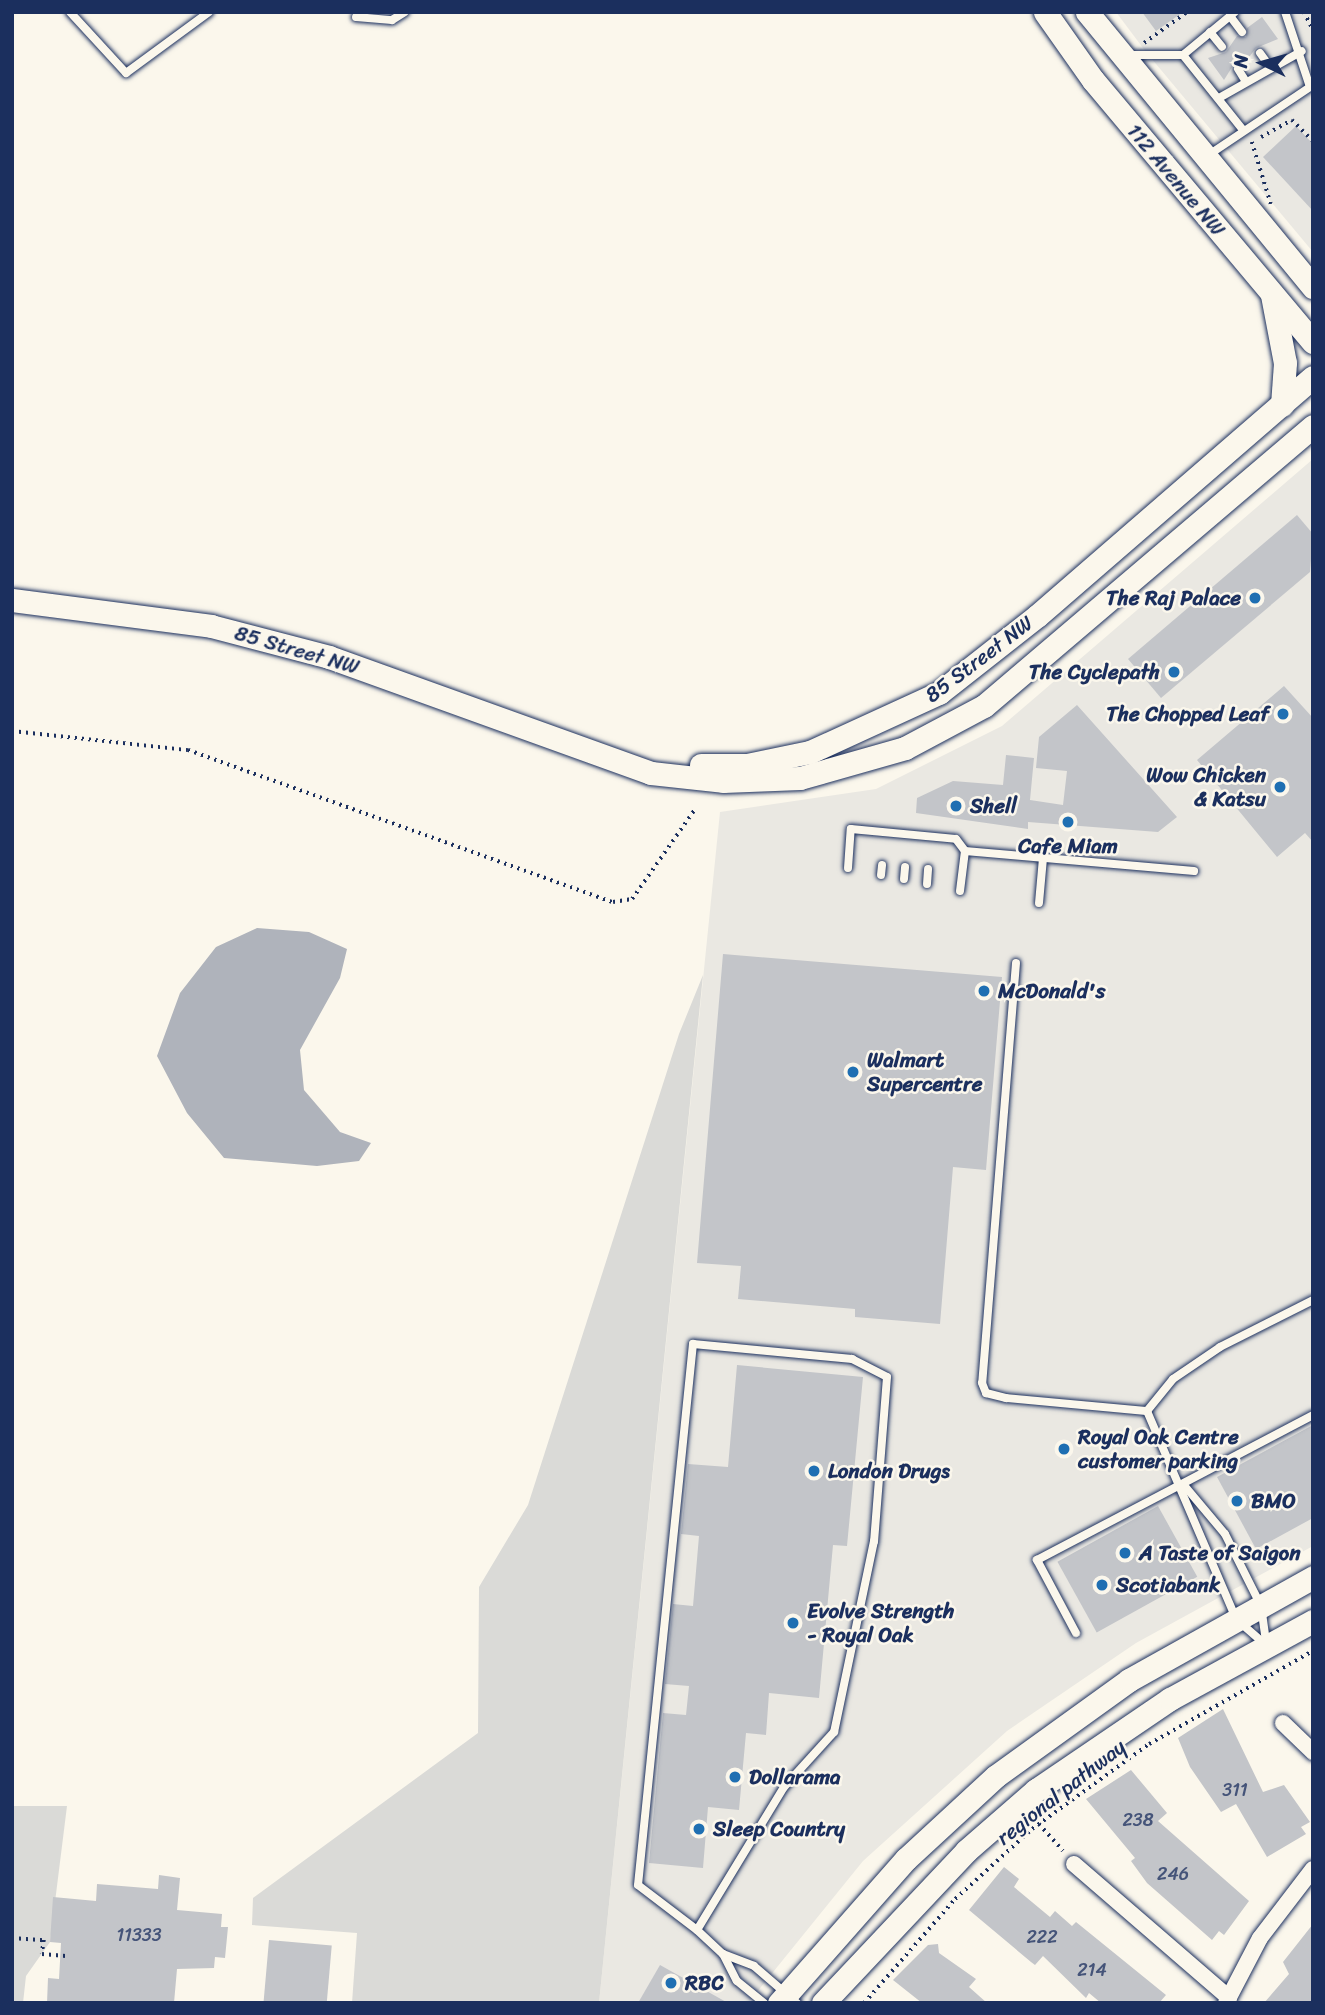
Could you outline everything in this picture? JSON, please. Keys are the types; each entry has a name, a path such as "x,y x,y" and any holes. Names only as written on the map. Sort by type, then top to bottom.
{"street":[{"name":"112 Avenue NW","path":"1045,12 1093,80 1313,342"},
{"name":"112 Avenue NW","path":"1087,12 1130,50 1204,158 1313,287"},
{"path":"1272,295 1285,363 1282,405"},
{"name":"85 Street NW","path":"570,743 670,763 747,765 810,752 899,716 981,661 1313,377"},
{"name":"85 Street NW","path":"12,600 211,626 329,657 651,773 723,781 800,778 905,748 984,706 1313,426"},
{"path":"1282,453 1313,446"},
{"path":"788,1999 905,1859 996,1776 1129,1681 1313,1577"},
{"path":"823,2003 957,1860 1036,1790 1170,1699 1313,1621"},
{"path":"1283,1723 1313,1752"},
{"path":"1073,1864 1228,2000 1260,1938 1313,1869"}],"lane":[{"path":"70,12 126,73 209,12"},
{"path":"356,17 392,20 405,12"},
{"path":"1204,158 1243,130 1312,88 1302,51 1285,12"},
{"path":"1183,55 1228,15 1242,32"},
{"path":"1210,32 1222,47"},
{"path":"1130,50 1183,55 1243,130"},
{"path":"1219,98 1302,51"},
{"path":"1260,53 1271,68"},
{"path":"1238,69 1246,82"},
{"path":"848,868 852,830 930,841 956,839 965,851 960,891"},
{"path":"965,851 1194,871"},
{"path":"1039,903 1043,858"},
{"path":"904,879 905,867"},
{"path":"927,884 928,869"},
{"path":"1016,963 982,1384 986,1393 1006,1398 1147,1411"},
{"path":"1147,1411 1173,1379 1220,1347 1313,1300"},
{"path":"697,1930 784,1787 834,1732 874,1541 887,1377 852,1359 693,1344 638,1885 697,1930 723,1954 737,1981 764,2003"},
{"path":"1147,1411 1181,1482 1199,1542 1236,1619 1266,1645"},
{"path":"1076,1633 1037,1560 1313,1415"},
{"path":"1181,1482 1225,1534 1261,1606 1266,1645"},
{"path":"723,1954 754,1966 788,1999"}],"path":[{"path":"1130,50 1187,12"},
{"path":"1304,12 1313,30"},
{"path":"1272,205 1250,143 1292,120 1313,141"},
{"path":"12,731 188,750 613,902 632,899 695,809"},
{"name":"regional pathway","path":"864,2003 955,1899 1039,1824 1149,1744 1313,1651"},
{"path":"1039,1824 1073,1864"},
{"path":"12,1938 44,1940 42,1954 66,1956"}],"shaded area":[{"path":"1116,12 1313,12 1313,252 1146,52"},
{"path":"1313,459 1313,1546 1136,1643 1007,1731 863,1861 748,2003 599,2003 720,812 876,789 1002,726"},
{"path":"257,928 309,932 347,949 340,978 300,1050 304,1090 340,1132 371,1143 359,1161 317,1166 224,1158 187,1113 157,1056 180,993 216,947"},
{"path":"703,975 599,2003 352,2003 357,1933 252,1925 253,1898 478,1733 479,1587 528,1505 679,1034"},
{"path":"12,1806 67,1806 50,1942 26,1976 23,2003 12,2003"}],"building":[{"path":"1142,12 1183,12 1156,31"},
{"path":"1262,17 1278,39 1256,48 1243,65 1234,64 1224,80 1208,58 1226,52 1237,36 1246,37 1247,28"},
{"path":"1296,126 1313,144 1313,211 1263,157"},
{"path":"1297,515 1313,534 1310,572 1161,698 1128,659"},
{"path":"1284,686 1313,718 1313,842 1305,833 1277,857 1197,760"},
{"path":"1077,705 1177,817 1158,832 1028,822 1028,829 916,813 917,798 953,781 1003,785 1006,755 1034,758 1030,800 1063,805 1067,771 1036,768 1039,737"},
{"name":"Walmart Supercentre","path":"723,954 1002,977 986,1170 953,1167 940,1324 855,1317 855,1309 738,1299 741,1266 697,1263"},
{"path":"737,1365 863,1377 847,1546 833,1545 819,1698 769,1693 766,1735 746,1733 739,1810 708,1807 703,1868 649,1863 663,1713 686,1715 689,1686 665,1684 673,1604 693,1606 699,1536 681,1534 688,1464 728,1467"},
{"path":"1313,1425 1313,1518 1256,1549 1217,1477"},
{"path":"1158,1506 1197,1577 1097,1633 1057,1562"},
{"path":"1223,1709 1263,1792 1284,1785 1310,1822 1301,1827 1306,1834 1267,1857 1236,1804 1221,1812 1190,1767 1178,1738"},
{"path":"1131,1770 1167,1813 1158,1821 1249,1901 1224,1935 1219,1931 1212,1940 1147,1883 1131,1861 1135,1858 1086,1799"},
{"path":"1004,1867 1019,1879 1014,1887 1050,1917 1055,1911 1072,1926 1076,1922 1166,1995 1159,2003 1101,2003 1089,1993 1086,1998 1043,1956 1035,1965 1031,1962 969,1910"},
{"path":"159,1875 180,1878 177,1910 222,1914 221,1927 228,1927 225,1958 215,1957 214,1968 177,1969 174,2003 47,2003 48,1978 59,1979 61,1943 50,1942 53,1897 96,1901 97,1884 158,1889"},
{"path":"1313,1924 1313,2003 1264,2003 1289,1974 1283,1962"},
{"path":"269,1940 332,1945 327,2003 264,2003"},
{"path":"938,1944 939,1953 976,1979 969,1987 987,2003 922,2003 893,1980 928,1945"},
{"name":"RBC","path":"660,1965 728,2003 638,2003"}],"place":[{"name":"The Raj Palace","path":"1255,598"},
{"name":"The Cyclepath","path":"1174,672"},
{"name":"The Chopped Leaf","path":"1283,714"},
{"name":"Wow Chicken & Katsu","path":"1280,787"},
{"name":"Shell","path":"956,806"},
{"name":"Cafe Miam","path":"1068,822"},
{"name":"McDonald's","path":"984,991"},
{"name":"Walmart Supercentre","path":"853,1072"},
{"name":"Royal Oak Centre customer parking","path":"1064,1449"},
{"name":"London Drugs","path":"814,1471"},
{"name":"BMO","path":"1237,1501"},
{"name":"A Taste of Saigon","path":"1125,1553"},
{"name":"Scotiabank","path":"1102,1585"},
{"name":"Evolve Strength - Royal Oak","path":"793,1623"},
{"name":"Dollarama","path":"735,1777"},
{"name":"Sleep Country","path":"699,1829"},
{"name":"RBC","path":"671,1983"}]}
